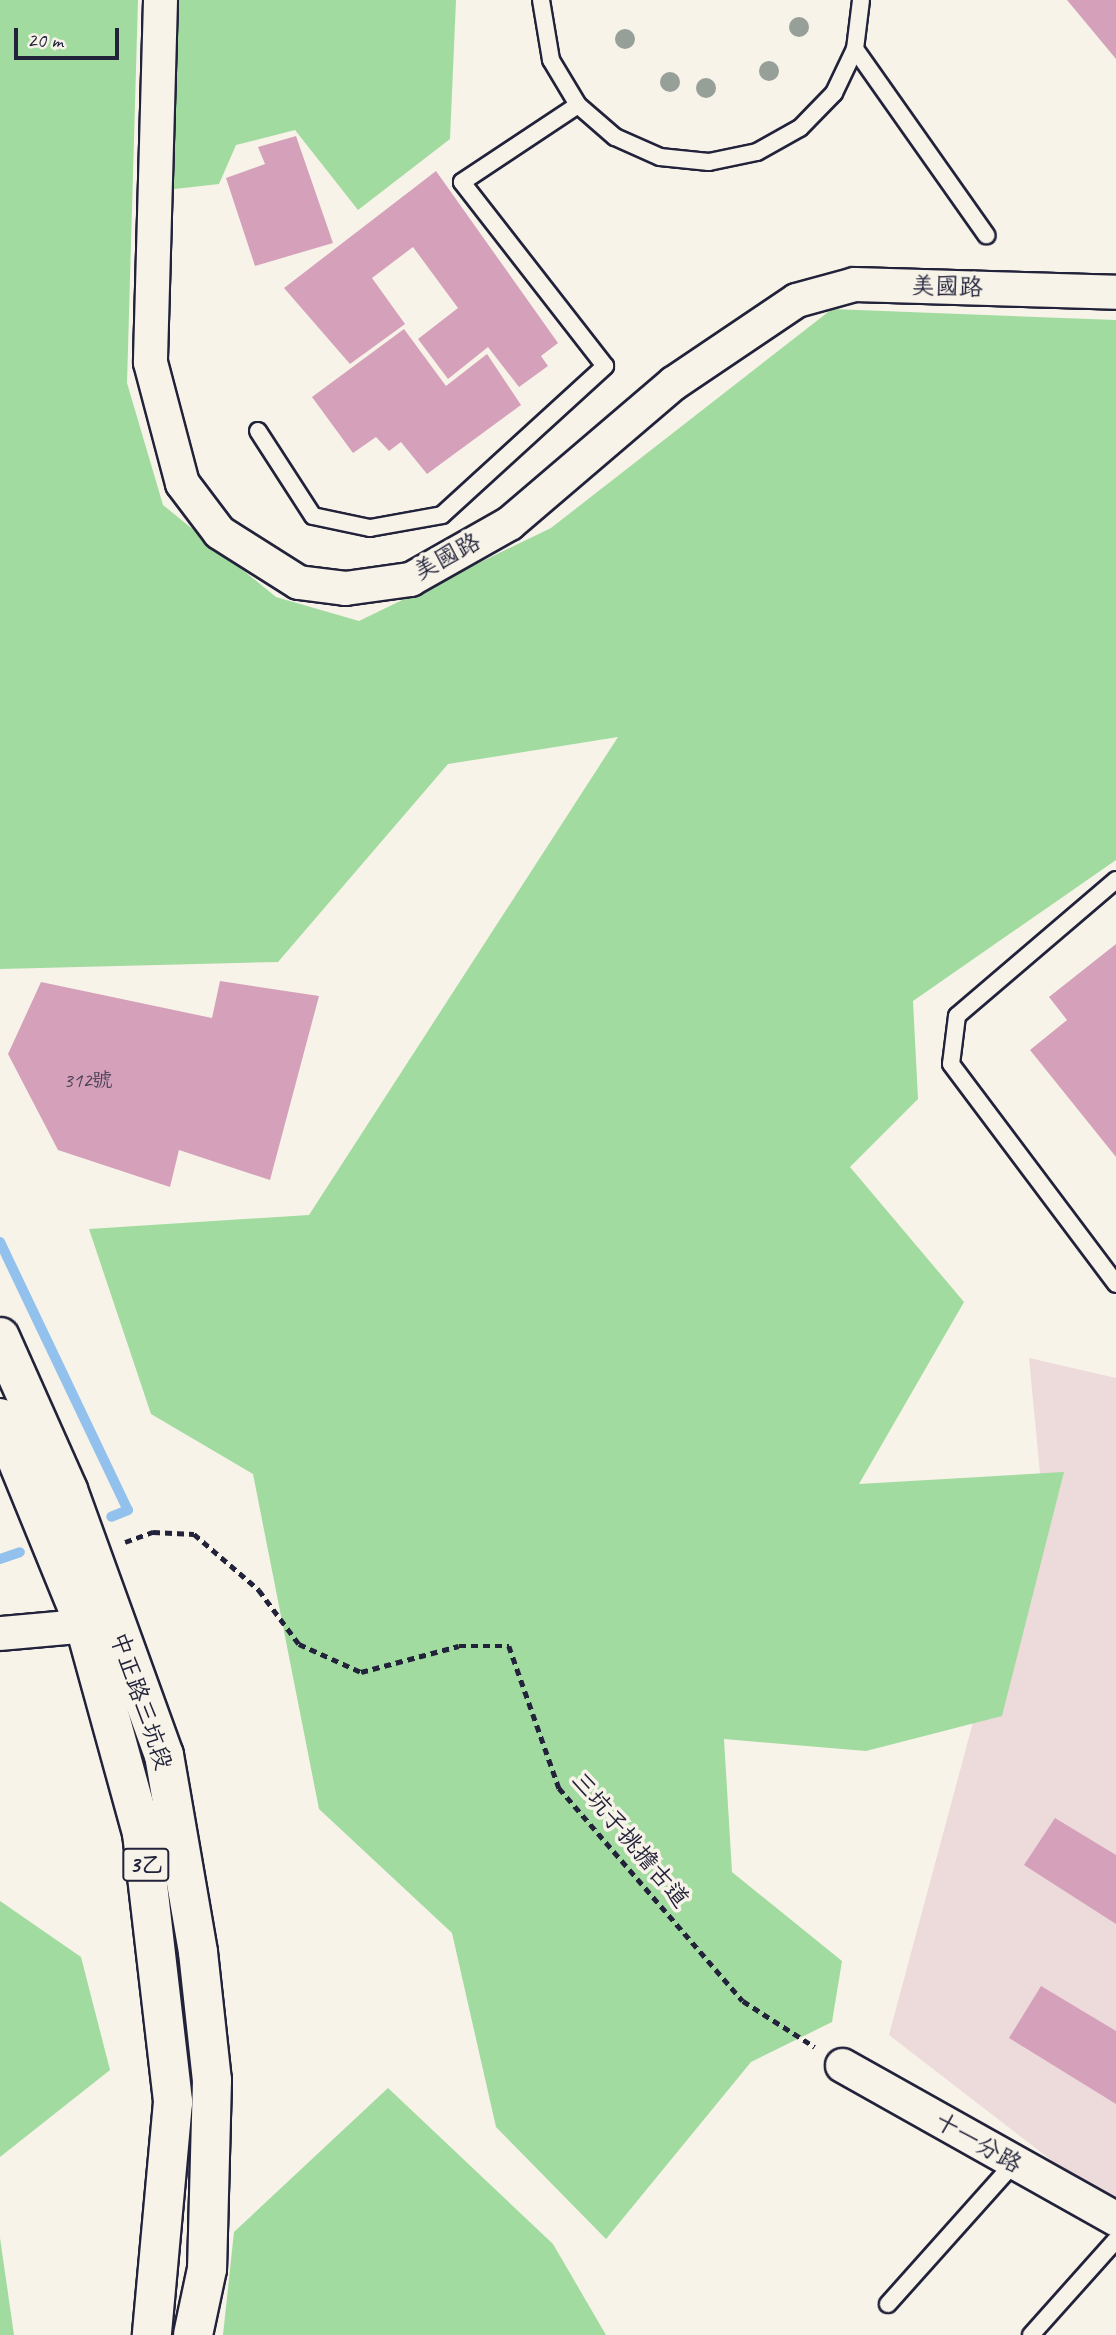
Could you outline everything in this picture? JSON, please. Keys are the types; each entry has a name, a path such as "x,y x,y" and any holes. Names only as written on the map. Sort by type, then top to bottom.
{"main road":[{"name":"中正路三坑段","path":"0,1336 68,1490 142,1833 173,2102 152,2335"},
{"name":"中正路三坑段","path":"0,1418 164,1755 199,1965 212,2080 207,2269 193,2335"}],"street":[{"name":"美國路","path":"160,0 150,362 182,483 219,532 298,582 345,588 410,579 498,529 673,383 796,300 854,284 1116,292"},
{"path":"0,1633 99,1625"},
{"name":"十一分路","path":"842,2065 1013,2164 1116,2219"}],"lane":[{"path":"541,0 551,60 578,105 615,137 660,157 709,162 757,152 800,128 834,93 855,49 860,0"},
{"path":"855,49 986,235"},
{"path":"258,431 313,516 370,527 442,515 605,366 462,182 578,105"},
{"path":"1116,880 957,1016 950,1064 1116,1284"},
{"path":"888,2304 1013,2164"},
{"path":"1031,2335 1116,2240"}],"path":[{"name":"三坑子挑擔古道","path":"153,1532 194,1534 259,1590 299,1644 361,1672 459,1646 509,1646 559,1788 744,2001 842,2065"}],"shaded area":[{"path":"1029,1358 1116,1378 1116,2210 889,2035 1040,1473"}],"green space":[{"path":"0,0 138,0 127,383 163,505 276,597 359,621 551,528 832,309 1116,320 1116,860 913,1001 918,1099 850,1167 964,1302 859,1484 1064,1472 1002,1716 866,1751 724,1739 732,1872 842,1961 832,2022 751,2062 606,2239 496,2127 452,1933 319,1809 253,1474 151,1414 89,1229 309,1215 618,737 448,764 278,962 0,969"},
{"path":"174,0 456,0 450,139 358,210 295,130 236,145 219,184 166,190"},
{"path":"0,1901 81,1957 110,2070 0,2157"},
{"path":"388,2088 553,2244 606,2335 223,2335 234,2232"},
{"path":"0,2238 14,2335 0,2335"}],"building":[{"path":"1067,0 1116,0 1116,59"},
{"path":"296,136 333,243 255,266 226,178 265,164 258,147"},
{"path":"436,171 558,343 541,356 548,366 519,387 488,347 448,379 418,339 458,308 413,247 372,278 405,324 350,364 284,288"},
{"path":"404,329 446,386 487,354 521,405 427,474 401,442 389,451 376,437 353,453 312,397"},
{"path":"1116,944 1116,1157 1030,1050 1067,1020 1049,997"},
{"path":"220,981 319,996 270,1180 179,1150 170,1187 58,1150 8,1054 41,982 212,1018"},
{"path":"1055,1818 1116,1855 1116,1924 1024,1865"},
{"path":"1041,1986 1116,2031 1116,2104 1009,2038"}],"waterway":[{"path":"0,1242 128,1510 111,1517"},
{"path":"0,1559 20,1552"}]}
